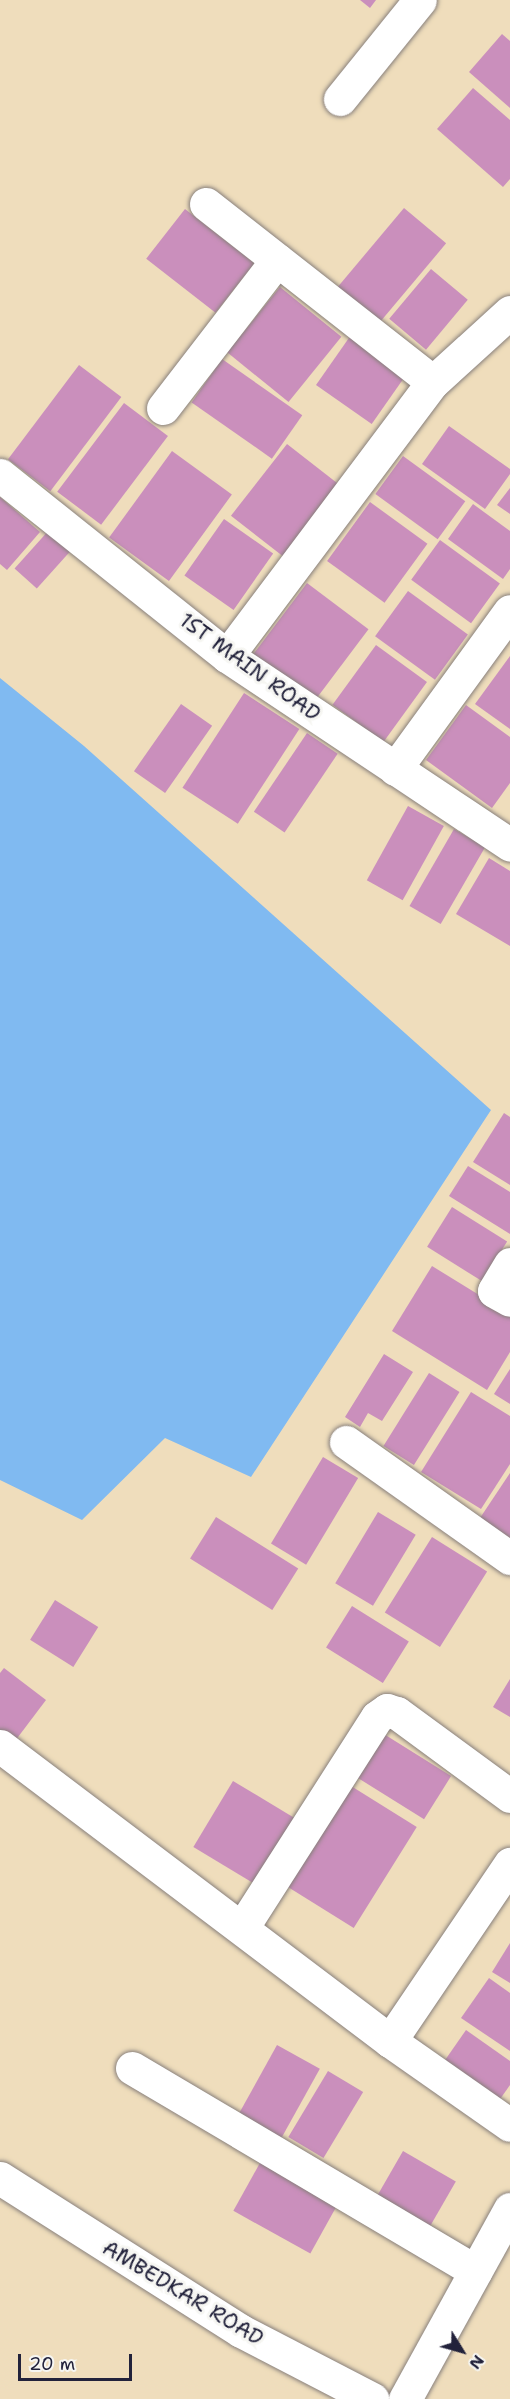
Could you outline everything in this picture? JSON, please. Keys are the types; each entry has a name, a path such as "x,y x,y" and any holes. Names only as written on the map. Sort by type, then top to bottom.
{"street":[{"path":"340,99 420,0"},
{"path":"206,204 433,382"},
{"path":"163,408 278,260"},
{"path":"228,656 433,382 510,312"},
{"name":"1ST MAIN ROAD","path":"0,475 228,656 510,845"},
{"path":"395,769 510,611"},
{"path":"510,1264 494,1291 510,1300"},
{"path":"346,1442 510,1558"},
{"path":"242,1928 377,1717 387,1710 397,1713 510,1796"},
{"path":"0,1746 390,2041 510,2125"},
{"path":"390,2041 510,1864"},
{"path":"132,2068 475,2271"},
{"name":"AMBEDKAR ROAD","path":"0,2178 241,2331 360,2396"},
{"path":"405,2399 510,2209"}],"water":[{"path":"0,678 84,746 491,1110 251,1477 165,1438 82,1520 0,1480"}],"building":[{"path":"360,0 376,0 370,8"},
{"path":"502,34 510,41 510,108 469,72"},
{"path":"473,88 510,120 510,179 503,187 437,129"},
{"path":"404,208 446,243 376,327 334,291"},
{"path":"185,209 254,263 216,313 146,259"},
{"path":"431,269 468,300 426,350 389,319"},
{"path":"280,287 341,337 289,402 227,352"},
{"path":"351,335 407,374 372,424 316,385"},
{"path":"222,359 302,415 272,459 192,402"},
{"path":"79,365 121,397 50,491 8,459"},
{"path":"124,403 168,436 101,525 57,492"},
{"path":"449,426 510,469 510,474 485,509 422,464"},
{"path":"287,444 341,486 285,558 231,516"},
{"path":"172,451 232,494 169,581 109,538"},
{"path":"403,456 465,501 438,539 375,494"},
{"path":"510,488 510,514 497,505"},
{"path":"0,497 40,532 7,570 0,564"},
{"path":"370,502 427,544 385,603 327,561"},
{"path":"473,504 510,531 510,569 503,579 448,539"},
{"path":"224,519 273,553 234,610 184,576"},
{"path":"50,529 72,549 37,588 15,568"},
{"path":"440,540 500,583 471,623 411,580"},
{"path":"307,583 368,629 314,701 253,655"},
{"path":"408,591 468,634 435,680 375,636"},
{"path":"376,645 427,682 383,742 333,705"},
{"path":"510,656 510,729 475,704"},
{"path":"244,693 299,729 238,824 182,788"},
{"path":"181,704 212,726 165,793 134,771"},
{"path":"466,705 510,737 510,783 492,808 426,760"},
{"path":"307,733 338,754 285,832 254,812"},
{"path":"408,806 444,826 403,900 367,880"},
{"path":"454,829 485,847 441,924 410,906"},
{"path":"489,858 510,871 510,946 456,914"},
{"path":"504,1113 510,1117 510,1185 473,1162"},
{"path":"468,1166 510,1192 510,1234 449,1196"},
{"path":"452,1207 507,1241 482,1281 427,1247"},
{"path":"432,1266 510,1314 510,1352 487,1390 392,1331"},
{"path":"384,1354 413,1372 382,1421 368,1413 360,1427 345,1417"},
{"path":"510,1369 510,1404 494,1394"},
{"path":"429,1373 460,1392 414,1465 383,1446"},
{"path":"471,1392 510,1416 510,1464 481,1509 421,1472"},
{"path":"323,1457 358,1478 306,1565 271,1544"},
{"path":"510,1473 510,1538 480,1518"},
{"path":"378,1512 416,1535 373,1606 335,1583"},
{"path":"216,1517 298,1568 272,1610 190,1559"},
{"path":"432,1537 487,1571 440,1647 385,1612"},
{"path":"55,1600 98,1627 73,1667 30,1640"},
{"path":"352,1606 409,1642 383,1683 326,1648"},
{"path":"4,1668 46,1700 9,1749 0,1742 0,1673"},
{"path":"510,1679 510,1717 493,1707"},
{"path":"379,1731 451,1776 424,1819 352,1774"},
{"path":"233,1781 301,1822 261,1888 193,1847"},
{"path":"343,1781 417,1827 354,1928 280,1882"},
{"path":"510,1943 510,1983 492,1972"},
{"path":"489,1978 510,1993 510,2051 461,2018"},
{"path":"466,2030 510,2061 510,2085 498,2102 443,2063"},
{"path":"277,2045 320,2069 281,2140 238,2116"},
{"path":"328,2071 363,2092 323,2158 288,2137"},
{"path":"403,2151 456,2182 428,2229 376,2199"},
{"path":"261,2161 338,2204 310,2254 233,2211"}]}
